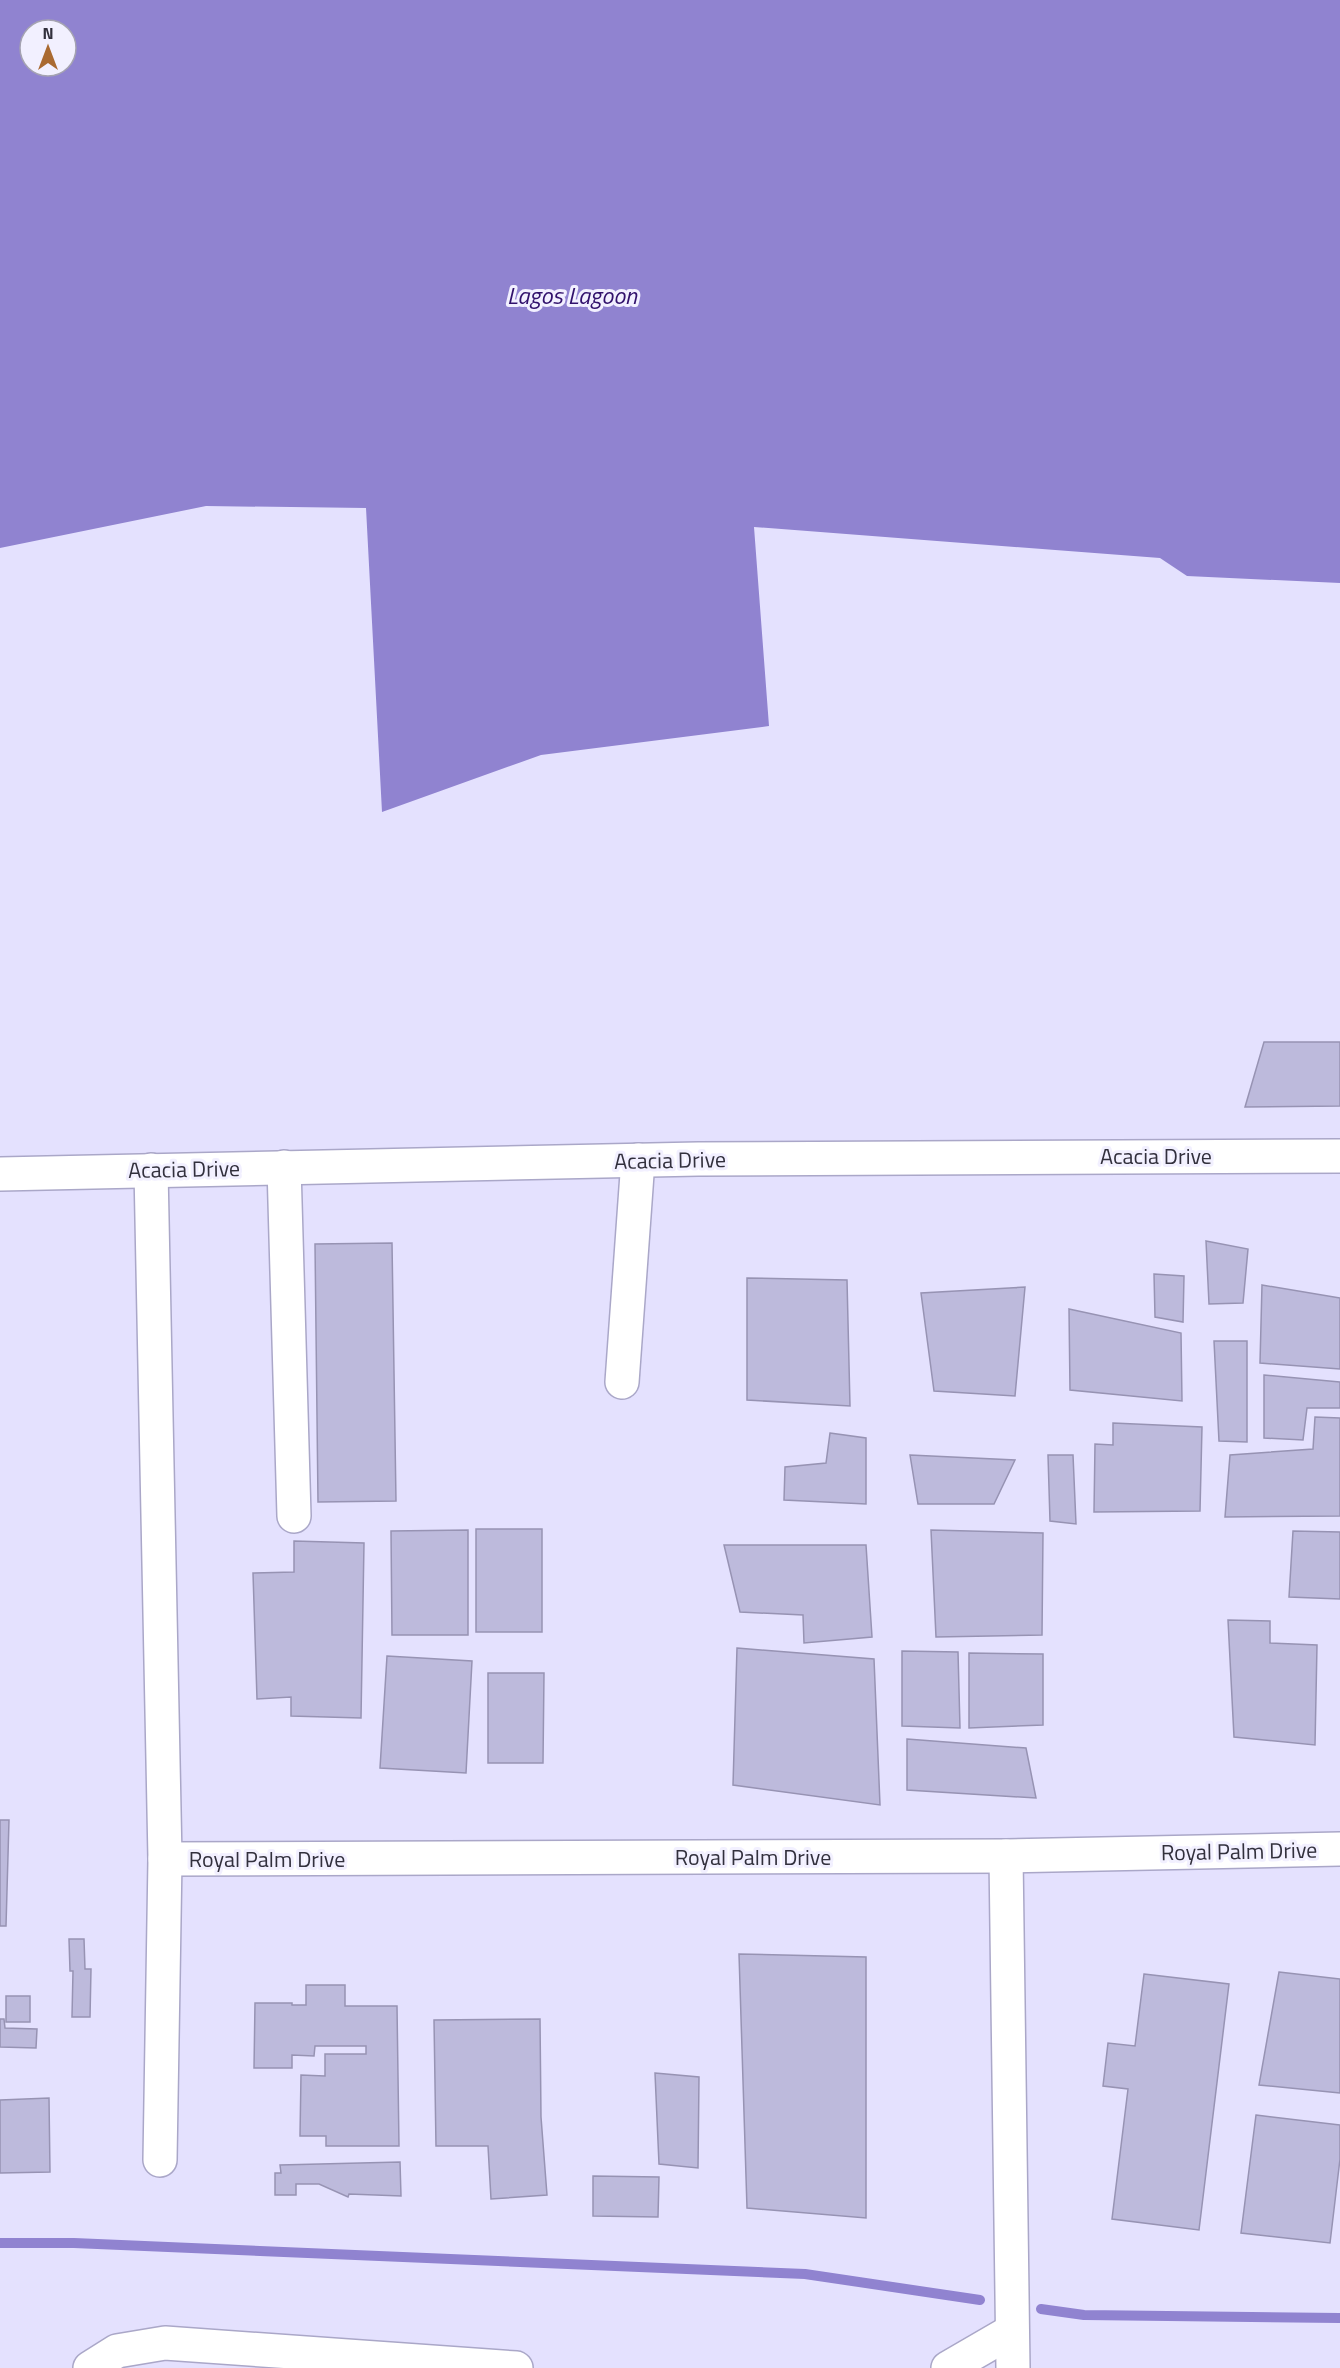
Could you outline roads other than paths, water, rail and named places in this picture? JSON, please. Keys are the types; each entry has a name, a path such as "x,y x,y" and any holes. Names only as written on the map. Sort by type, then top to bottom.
{"street":[{"name":"Acacia Drive","path":"0,1174 638,1160 1340,1156"},
{"path":"622,1382 638,1160"},
{"path":"284,1167 294,1516"},
{"path":"151,1170 165,1859 160,2160"},
{"name":"Royal Palm Drive","path":"165,1859 1006,1856 1340,1849"},
{"path":"1006,1856 1013,2368"},
{"path":"948,2368 1011,2332"},
{"path":"90,2368 117,2351 165,2343 516,2368"}],"water":[{"name":"Lagos Lagoon","path":"0,0 1340,0 1340,583 1187,576 1160,558 754,527 769,726 541,755 382,812 366,508 206,506 0,548"}],"waterway":[{"path":"0,2243 74,2243 805,2274 980,2300"},
{"path":"1041,2309 1084,2315 1340,2318"}]}
